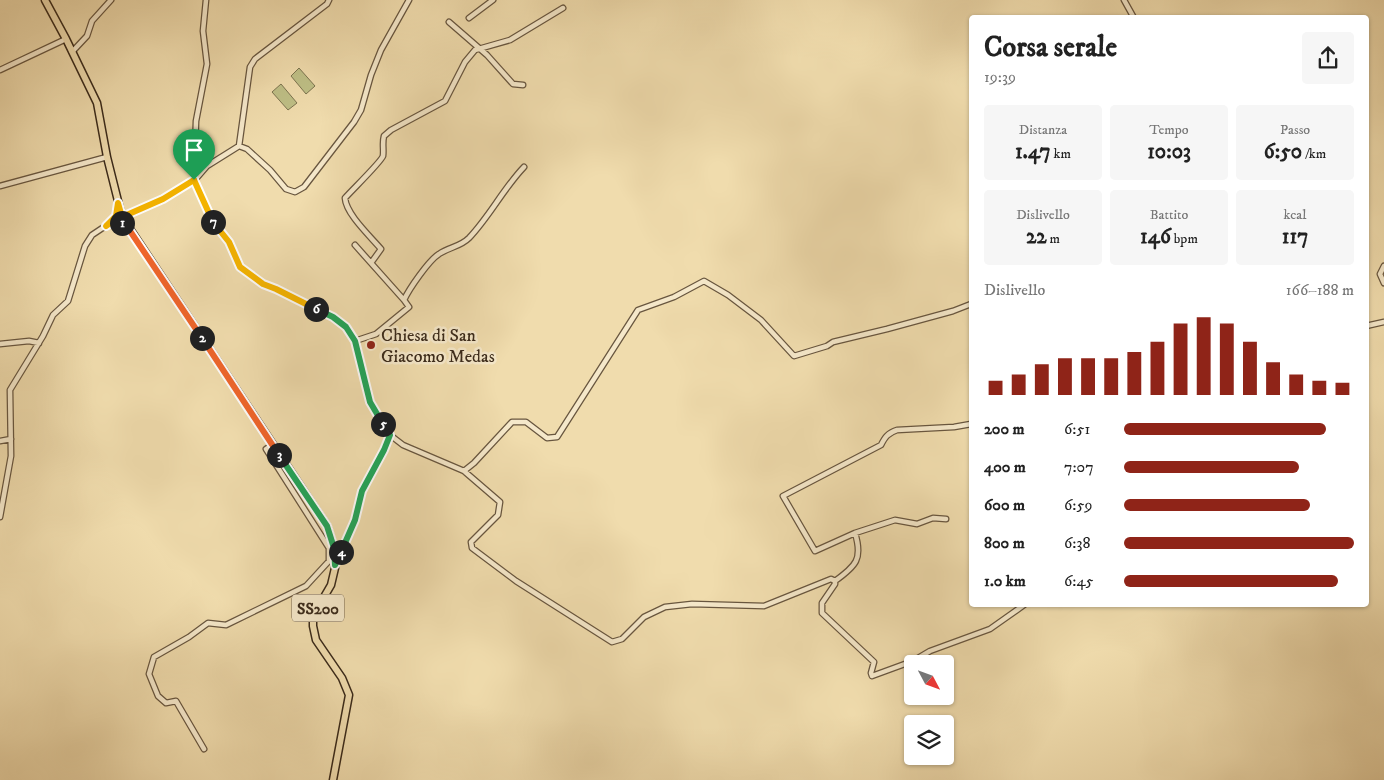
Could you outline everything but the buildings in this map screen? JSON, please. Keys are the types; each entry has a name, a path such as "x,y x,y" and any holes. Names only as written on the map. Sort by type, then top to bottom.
{"main road":[{"name":"SS200","path":"45,0 97,103 106,157 122,217 327,526 334,548 335,565 331,585 313,616 313,626 316,640 342,678 349,695 333,780"}],"street":[{"path":"72,52 87,36 92,21 111,0"},
{"path":"206,0 203,31 207,64 196,121 194,180 214,224 229,242 240,267 263,284 333,317 346,327 355,341 370,402 390,435 403,446 464,470 500,502 498,515 473,538 471,542 472,548 516,581 612,642 622,639 644,617 665,608 692,604 764,606 831,579 835,581"},
{"path":"239,146 250,67 255,59 327,4 329,0"},
{"path":"239,146 247,149 270,170 286,189 295,192 304,186 354,122 361,110 381,50 409,0"},
{"path":"468,18 493,0"},
{"path":"1124,0 1132,15"},
{"path":"371,263 381,249 352,215 345,203 345,198 383,157 384,136 391,130 445,101 465,62 475,50 510,40 563,8"},
{"path":"449,22 480,48 513,84 523,84"},
{"path":"0,70 66,39"},
{"path":"0,517 11,456 10,390 39,343 53,315 68,301 84,246 92,235 122,217 163,199 194,180 207,166 239,146"},
{"path":"0,186 106,157"},
{"path":"404,300 412,286 439,254 462,243 483,222 497,199 524,167"},
{"path":"108,225 116,216 118,203"},
{"path":"108,225 121,222 128,228"},
{"path":"355,246 409,307 376,334 355,341"},
{"path":"1384,266 1380,274 1384,283"},
{"path":"464,470 474,463 512,422 526,422 547,438 557,437 638,310 674,297 704,281 728,295 761,320 794,356 827,346 833,342 888,329 969,305"},
{"path":"1369,325 1384,322"},
{"path":"0,344 28,341 39,343"},
{"path":"946,519 933,518 917,524 895,520 854,533 815,551 783,496 881,445 890,432 969,424"},
{"path":"335,565 355,520 362,491 390,435"},
{"path":"0,441 11,439"},
{"path":"204,749 176,701 166,703 158,696 149,674 154,657 208,624 226,625 306,586 329,562 329,548 266,450 272,445"},
{"path":"854,533 858,546 858,558 849,571 835,581 835,584 822,603 822,613 874,662 872,676 912,661 930,651 990,629 1021,607"}],"green space":[{"path":"299,68 315,86 306,94 291,76"},
{"path":"281,84 297,103 288,110 272,92"}],"place":[{"name":"Chiesa di San Giacomo Medas","path":"371,345"}],"route":[{"path":"194,180 214,224 229,242 240,267 263,284 333,317 346,327 355,341 370,402 390,435 362,491 355,520 335,565 334,548 327,526 128,228 121,222 110,223 106,226 116,216 118,203 122,217 163,199 194,180"}]}
